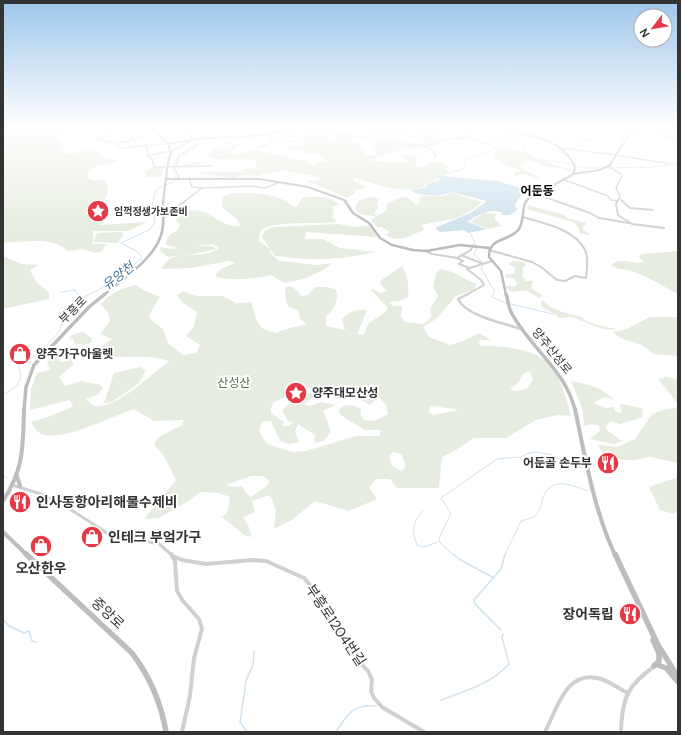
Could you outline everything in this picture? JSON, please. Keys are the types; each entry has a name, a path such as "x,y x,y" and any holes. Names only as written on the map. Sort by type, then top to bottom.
{"street":[{"path":"153,162 154,167 212,166"},
{"name":"부흥로","path":"3,501 18,474 22,456 26,387 34,365 78,318 147,258 160,239 169,162"},
{"path":"177,162 175,169 178,178"},
{"path":"572,162 575,166 574,173"},
{"path":"608,167 611,162"},
{"path":"660,162 670,164"},
{"path":"484,247 517,231 522,222 526,202 535,194 574,173 582,173 608,167 622,174 616,188 620,199 630,208 653,210"},
{"path":"189,178 192,187 202,188 251,186 265,188 280,182"},
{"path":"167,179 260,179 308,187 344,200 352,213 372,225 380,238 401,247 426,251 444,250 460,245 475,245 536,264 551,277 562,281 573,276 586,278"},
{"path":"562,179 608,196 611,200 618,201"},
{"path":"163,218 202,188"},
{"path":"535,194 590,213 600,218 644,227 664,228"},
{"path":"620,199 616,208 618,215 629,223"},
{"path":"523,216 558,228 573,236 585,250 587,262 586,278 583,282"},
{"path":"489,249 495,243"},
{"path":"458,258 471,250 475,245"},
{"path":"484,247 487,249 489,254"},
{"name":"양주산성로","path":"489,249 489,254 492,261 501,271 508,304 514,317 522,330 554,367 570,393 589,475 610,543 652,632 678,677"},
{"path":"426,251 432,254 458,258 463,261 459,264 470,268 492,261"},
{"path":"461,255 482,263"},
{"path":"470,268 467,269 481,280 484,285 458,299 461,305 476,314 483,315 522,330"},
{"path":"60,314 68,314"},
{"path":"18,474 17,480 20,486"},
{"name":"부흥로1204번길","path":"12,485 20,486 59,502 107,533 159,544 167,549 173,556 182,560 206,564 252,560 266,561 304,578 314,590 331,622 351,645 355,657 368,671 372,680 371,691 374,698 382,708 424,732"},
{"name":"중앙로","path":"3,533 132,653 149,676 156,690 162,709 166,732"},
{"path":"173,556 175,561 177,590 183,601 199,619 202,629 194,658 190,696 182,732"},
{"path":"652,632 659,653 659,661 656,666"},
{"path":"621,732 621,720 626,692 638,678 656,666 668,661"},
{"path":"656,666 666,668 678,682"},
{"path":"546,732 553,710 564,693 574,682 592,677 601,678 626,692"}],"green space":[{"path":"3,162 113,162 95,166 86,176 92,180 106,180 108,192 105,200 98,203 106,220 99,225 147,222 128,231 93,231 93,244 106,244 102,251 96,253 82,249 68,251 62,246 54,243 37,241 3,243"},
{"path":"255,162 309,162 314,165 319,164 316,163 416,162 415,166 423,167 429,162 442,162 446,166 448,173 434,177 438,178 422,187 407,190 370,183 355,178 353,180 367,188 354,190 355,193 347,198 307,181 322,180 319,177 284,171 267,173 259,176 243,175 232,178 197,173 243,171 243,169 256,168 257,165"},
{"path":"501,162 525,162 519,166 543,180 524,174 515,176 515,171 522,171"},
{"path":"535,162 547,162 571,169 571,172 561,169"},
{"path":"164,167 161,176 146,178 145,170 149,170 149,168"},
{"path":"232,193 271,196 286,201 297,207 303,197 322,197 335,201 339,205 331,207 334,210 332,217 337,222 268,226 261,230 259,238 259,241 269,248 272,255 280,261 316,265 332,263 310,276 284,283 271,275 244,279 216,277 216,274 221,269 235,263 229,261 191,268 162,269 166,262 172,258 205,254 213,252 219,248 213,244 196,246 212,246 217,249 168,257 160,251 160,247 171,249 178,248 166,245 169,236 178,230 180,224 176,221 181,215 193,211 200,211 226,224 240,226 239,221 223,208 222,197"},
{"path":"452,193 482,202 466,213 453,219 421,225 424,230 401,239 391,238 386,235 390,232 382,227 377,227 371,220 376,217 356,212 357,204 360,201 372,197 380,198 377,204 378,208 374,213 377,216 387,210 386,205 399,198 407,197 416,205 420,202 419,197 444,196"},
{"path":"528,205 565,215 567,218 586,223 583,230 590,234 580,233 578,227 573,222 527,209"},
{"path":"484,213 496,214 494,218 501,226 489,229 470,222"},
{"path":"339,224 353,227 369,226 377,237 306,232 305,239 323,239 340,248 375,252 351,257 325,259 300,259 275,256 262,237 265,231 273,227"},
{"path":"122,232 123,236 117,243 94,242 97,233"},
{"path":"678,251 678,294 642,275 629,270 617,269 611,265 619,261 644,262 638,256 643,254"},
{"path":"3,256 21,264 39,265 30,270 37,283 49,292 49,299 3,309"},
{"path":"513,261 524,262 526,265 522,269 522,276 526,281 533,281 531,288 542,295 539,298 527,291 514,292 505,287 514,287 517,284 515,279 505,277 506,274 514,274 515,268 508,264"},
{"name":"산성산","path":"402,266 408,281 408,297 399,301 389,302 393,306 402,306 401,316 405,322 423,324 432,317 430,309 438,296 433,287 436,275 440,269 454,273 476,284 475,289 456,296 436,319 423,327 429,337 450,345 463,341 479,333 491,340 481,340 478,342 481,346 514,348 538,356 550,364 558,377 571,416 557,415 536,420 506,438 474,438 442,457 439,488 397,488 390,479 376,479 369,487 377,499 349,511 315,501 292,520 274,529 276,510 270,495 252,501 255,512 243,517 248,525 252,537 244,535 222,517 227,513 230,497 219,493 200,492 190,500 159,518 144,519 176,480 163,454 154,445 157,438 182,425 184,420 154,421 134,409 85,428 58,435 46,435 38,432 31,422 53,415 72,407 73,405 69,400 30,410 31,389 37,373 50,369 47,363 57,348 62,350 64,354 58,361 63,362 70,358 74,364 59,377 65,386 81,381 101,385 103,388 99,394 86,399 92,405 98,406 109,404 118,400 169,361 153,357 120,357 104,355 102,346 112,339 100,334 110,321 108,313 101,304 112,294 121,289 136,285 145,291 160,297 149,315 150,319 163,329 168,343 183,355 196,353 200,345 186,336 194,326 197,312 183,303 177,295 183,291 196,296 223,296 236,303 251,302 256,319 261,327 270,332 277,333 306,324 300,318 298,310 289,307 286,301 285,290 288,286 293,287 302,296 308,295 315,287 328,287 336,290 337,297 333,308 326,316 326,326 345,330 342,319 357,310 367,310 357,334 363,335 369,323 384,313 388,308 371,290 373,289 380,293 387,291 381,285 380,281","holes":["530,371 533,379 527,389 516,391 510,389 518,383 523,374","308,388 316,390 299,399 294,399 297,404 289,404 282,410 288,421 293,422 289,426 282,426 284,422 271,413 273,403 300,389","325,391 341,398 359,399 370,405 378,397 386,404 388,414 375,421 364,420 361,415 361,409 355,406 350,405 338,410 342,416 365,430 381,430 379,436 356,436 306,451 292,452 267,444 259,431 262,422 271,421 280,441 289,444 299,442 295,431 298,424 315,435 314,443 324,441 331,431 323,411 336,405 321,402 310,406 303,404","434,406 459,410 433,415 429,412 430,407","393,452 401,454 406,465 402,471 392,466 389,456","251,476 262,476 270,481 267,486 251,497 246,493 242,486 235,487 225,485"]},
{"path":"542,299 545,303 565,313 581,317 588,322 617,329 604,329 575,318 559,318 557,315 541,305"},
{"path":"650,317 675,317 678,319 678,356 654,354 642,345 620,338 613,332 627,329"},
{"path":"83,332 91,338 92,342 79,344 74,343 74,340 69,338 74,334"},
{"path":"140,367 146,370 139,383 112,402 104,403 114,373"},
{"path":"667,377 678,380 678,404 658,379"},
{"path":"571,381 599,389 614,400 604,397 593,403 606,408 613,407 616,412 622,413 620,404 642,408 643,417 620,424 611,421 605,427 622,441 614,444 590,439 600,431 599,426 592,424 584,426 582,407"},
{"path":"678,408 678,463 650,457 635,460 605,459 598,445 618,447 635,439 652,414 666,409"},
{"path":"678,477 678,509 674,514 660,510 649,487"}],"water":[{"path":"440,176 498,181 521,188 523,193 514,206 518,209 510,215 500,215 503,213 498,211 489,211 480,214 467,222 487,229 468,233 464,230 440,232 435,228 472,212 487,201 451,192 442,195 432,195 412,192 412,190 424,188 429,183 438,181 440,179 436,177"}],"waterway":[{"name":"유양천","path":"175,162 173,169 176,178"},
{"path":"184,165 204,162"},
{"path":"437,177 466,168 464,162"},
{"path":"560,162 586,168 601,168"},
{"path":"607,168 652,167 678,164"},
{"name":"유양천","path":"81,299 114,282 142,258 138,252 121,243 149,230 154,224 155,220 152,205 156,190 176,180"},
{"path":"470,233 477,247 474,254 484,264 481,269 495,290 492,297 508,304"},
{"path":"61,292 75,290 81,299"},
{"name":"유양천","path":"3,395 17,386 21,377 19,365 38,354 57,334 60,330 63,318 81,299"},
{"path":"511,304 553,314"},
{"path":"454,555 440,543 439,538 451,513 441,498 497,459 521,457 529,453 536,452 553,455 569,465 583,468"},
{"path":"3,475 7,478"},
{"path":"505,555 521,521 534,517 538,513 544,495 548,489 558,484 564,484 588,491"},
{"path":"423,511 419,515 414,527 414,536 417,545 424,547 438,542"},
{"path":"453,554 459,559 493,578"},
{"path":"493,578 501,569 505,554"},
{"path":"493,578 474,600 475,604 501,630"},
{"path":"3,619 9,626 24,633 29,631 32,641 36,642"},
{"path":"441,700 486,682 509,664 502,637 503,634"},
{"path":"247,732 240,722 246,681 253,665 254,651"},
{"path":"336,732 348,715 356,709 361,707 376,706"}],"place":[{"name":"임꺽정생가보존비","path":"98,211"},
{"name":"양주가구아울렛","path":"20,354"},
{"name":"양주대모산성","path":"296,393"},
{"name":"어둔골 손두부","path":"608,463"},
{"name":"인사동항아리해물수제비","path":"20,502"},
{"name":"인테크 부엌가구","path":"92,537"},
{"name":"오산한우","path":"41,546"},
{"name":"장어독립","path":"630,614"}],"district":[{"name":"어둔동","path":"537,191"}]}
